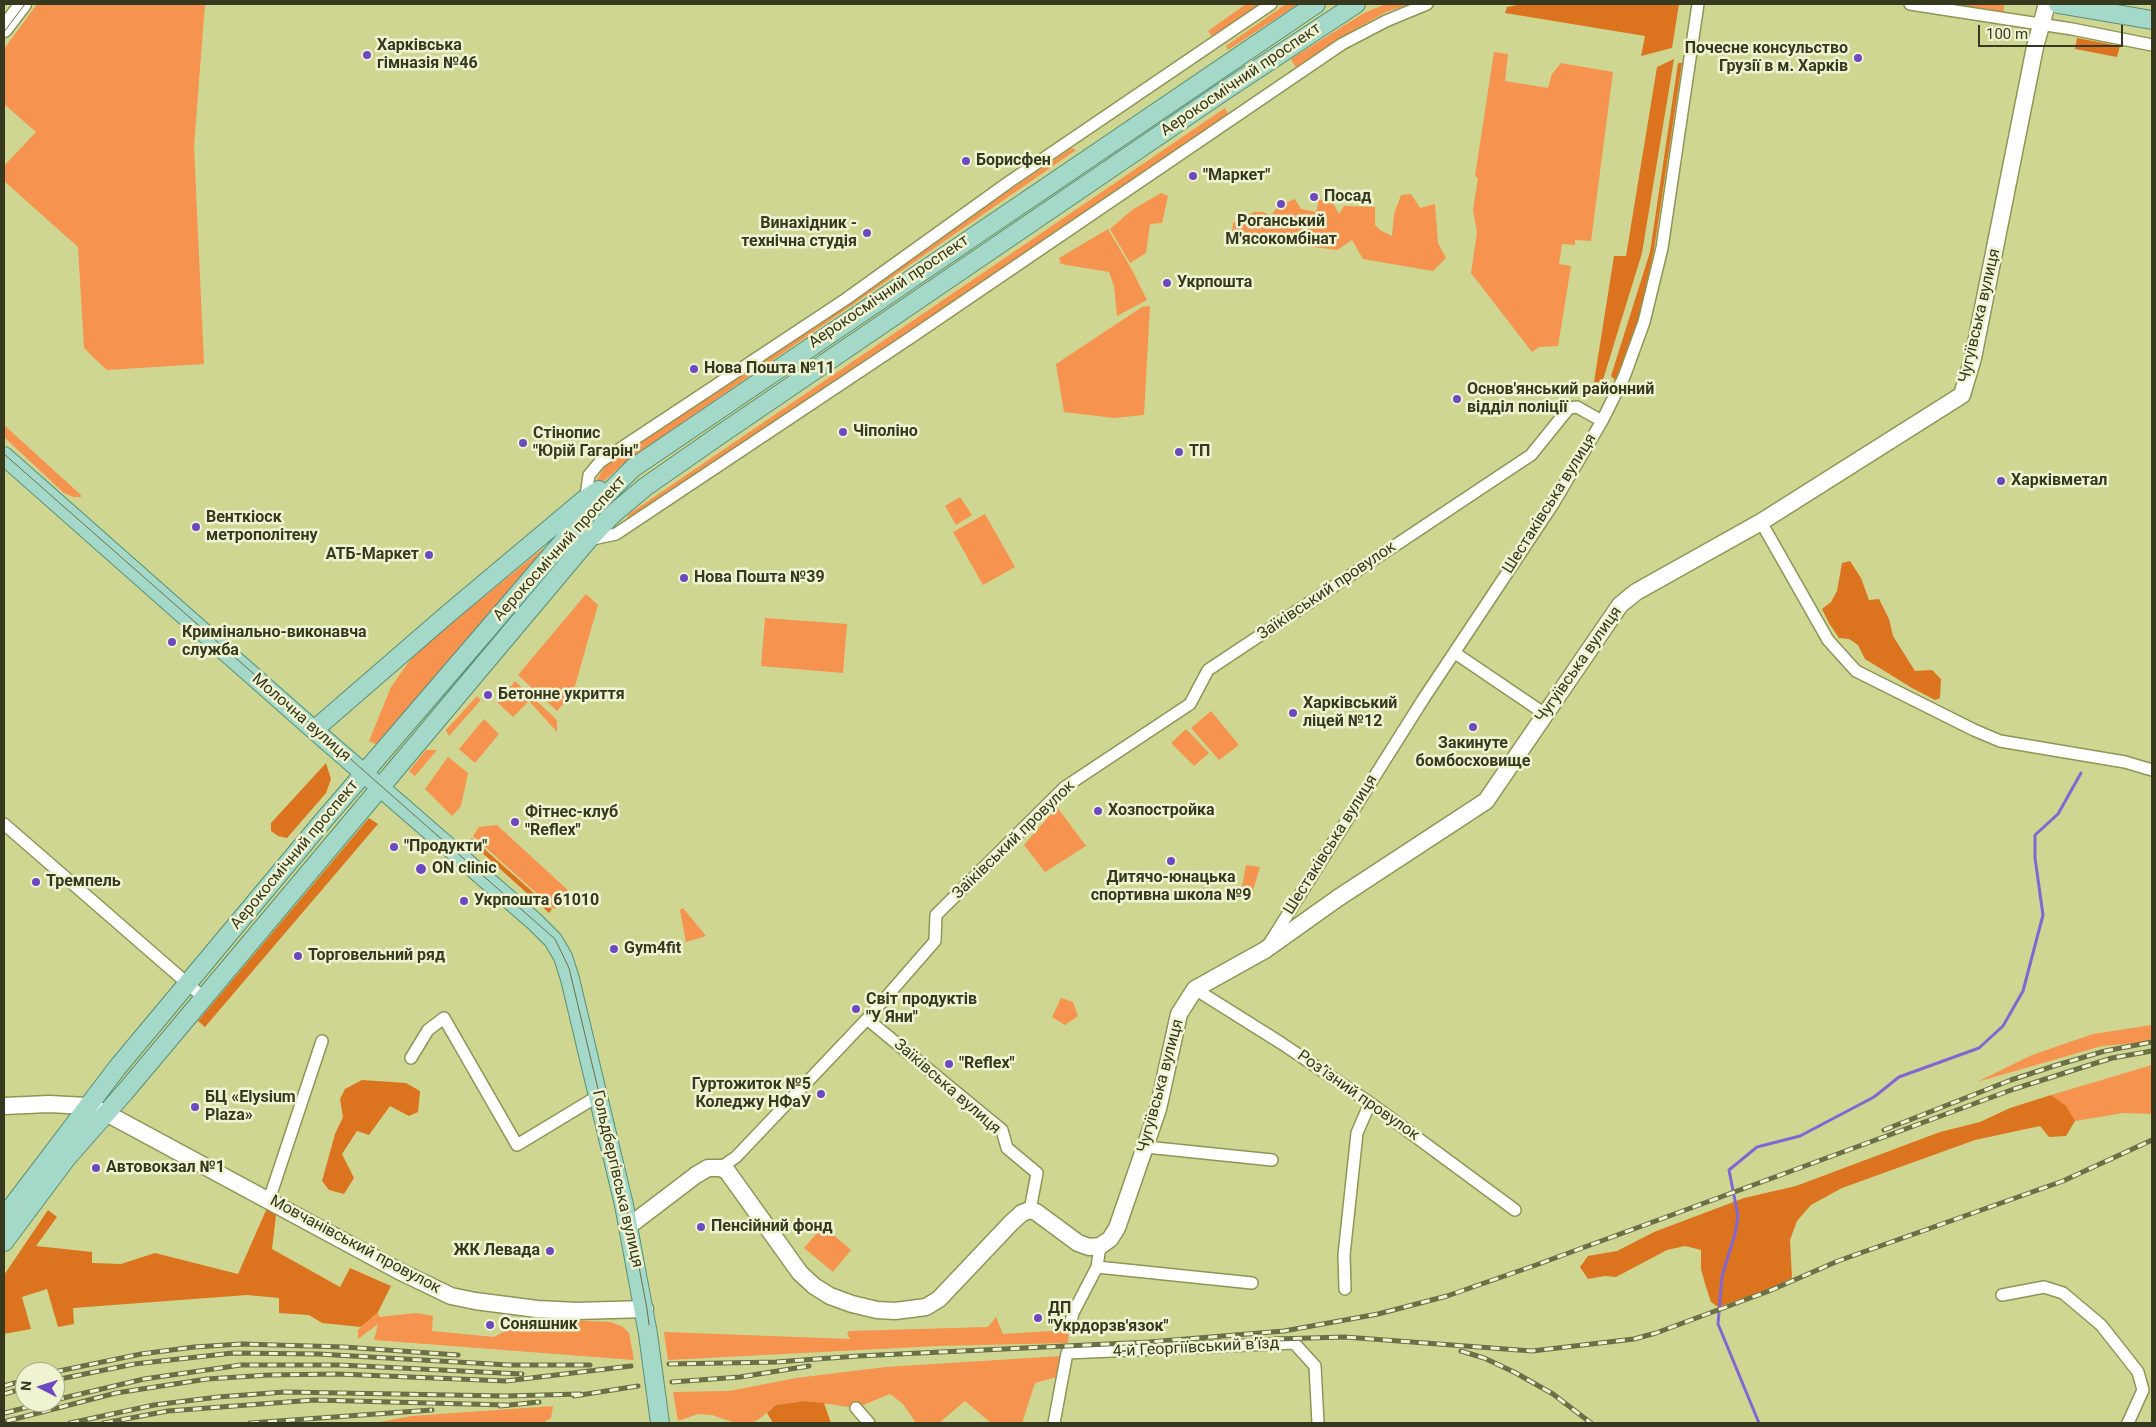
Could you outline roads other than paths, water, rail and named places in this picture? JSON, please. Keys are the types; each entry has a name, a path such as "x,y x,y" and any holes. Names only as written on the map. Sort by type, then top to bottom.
{"main road":[{"name":"Аерокосмічний проспект","path":"4,1217 86,1106 187,983 584,517 633,468 1316,4"},
{"name":"Аерокосмічний проспект","path":"4,1242 66,1159 588,540 645,487 1227,89 1356,4"},
{"path":"2058,4 2152,20"},
{"name":"Молочна вулиця","path":"4,456 553,940"},
{"path":"314,730 585,499 633,468"},
{"path":"530,546 550,542 552,548 550,558"},
{"name":"Гольдбергівська вулиця","path":"553,940 567,969 629,1226 645,1309 660,1423"}],"street":[{"path":"4,29 23,4"},
{"path":"584,517 589,475 600,462 846,299 1009,182 1271,4"},
{"path":"588,540 616,534 913,336 1342,44 1386,21 1427,4"},
{"name":"Шестаківська вулиця","path":"1265,950 1424,698 1553,504 1602,421 1624,377 1644,322 1662,248 1698,4"},
{"path":"1910,4 2040,24 2152,45"},
{"name":"Чугуївська вулиця","path":"1100,1246 1110,1239 1116,1228 1146,1147 1158,1109 1179,1014 1195,989 1265,950 1338,898 1486,800 1620,605 1636,592 1761,522 1962,395 1973,358 2040,24 2047,4"},
{"name":"Заїківський провулок","path":"720,1168 736,1157 867,1019 935,941 936,916 1065,787 1190,704 1208,670 1531,455 1569,408 1577,407 1602,421"},
{"path":"1761,522 1828,640 1856,671 2000,741 2120,761 2152,770"},
{"path":"1455,653 1546,714"},
{"path":"4,824 203,997"},
{"name":"Роз’їзний провулок","path":"1195,989 1370,1102 1515,1210"},
{"path":"411,1058 428,1030 444,1018 518,1145 598,1096"},
{"name":"Заїківська вулиця","path":"867,1019 1002,1130 1007,1148 1037,1173 1030,1210"},
{"path":"269,1200 322,1042"},
{"path":"53,1104 81,1097 103,1086"},
{"path":"1345,1289 1344,1255 1357,1133 1370,1102"},
{"path":"4,1106 53,1104 86,1106"},
{"name":"Мовчанівський провулок","path":"86,1106 106,1113 399,1271 462,1299 577,1311 645,1309"},
{"path":"1146,1147 1272,1160"},
{"path":"629,1226 696,1175 708,1168 720,1168 727,1171 800,1273 814,1286 830,1296 877,1310 895,1311 926,1307 939,1299 1011,1223 1022,1213 1030,1210 1036,1212 1078,1243 1089,1247 1100,1246 1096,1267 1073,1313 1070,1325"},
{"path":"1096,1267 1252,1283"},
{"path":"2002,1295 2044,1287 2063,1293 2101,1325 2138,1372 2143,1390 2128,1423"},
{"name":"4-й Георгіївський в’їзд","path":"1054,1423 1068,1353 1294,1343 1315,1366 1318,1423"},
{"path":"856,1408 869,1423"}],"waterway":[{"path":"1759,1423 1718,1324 1722,1276 1735,1234 1738,1216 1729,1170 1757,1147 1800,1136 1874,1097 1899,1077 1979,1048 2003,1026 2023,991 2043,915 2035,858 2035,835 2058,814 2081,773"}],"tram line":[{"path":"4,32 25,4"},
{"path":"4,454 555,939 569,968 633,1235 647,1309 662,1423"}],"railway":[{"path":"1884,1130 2011,1080 2105,1051 2152,1042"},
{"path":"669,1364 776,1362 858,1356 1149,1342 1284,1331 1378,1314 1447,1296 1536,1265 2014,1089 2112,1058 2152,1051"},
{"path":"1275,1339 1345,1337 1532,1351 1634,1339 1656,1333 1769,1291 1838,1261 2063,1181 2152,1140"},
{"path":"65,1370 141,1354 194,1347 242,1344 344,1347 458,1355"},
{"path":"1461,1351 1484,1358 1514,1372 1553,1394 1591,1423"},
{"path":"65,1378 134,1364 233,1353 318,1354 509,1365 590,1365"},
{"path":"65,1398 144,1379 241,1365 339,1365 522,1374"},
{"path":"7,1421 116,1393 207,1379 269,1375 338,1374 506,1381 631,1366"},
{"path":"672,1382 740,1377 809,1366"},
{"path":"4,1386 15,1383"},
{"path":"574,1396 638,1386"},
{"path":"4,1394 15,1391"},
{"path":"70,1423 154,1405 218,1397 285,1392 505,1396 580,1394"},
{"path":"104,1423 168,1411 314,1400 506,1405"},
{"path":"500,1406 539,1402"},
{"path":"5,1413 15,1410"},
{"path":"250,1423 432,1410"}],"place":[{"name":"Харківська гімназія №46","path":"367,55"},
{"name":"Почесне консульство Грузії в м. Харків","path":"1858,58"},
{"name":"Борисфен","path":"966,161"},
{"name":"\"Маркет\"","path":"1193,176"},
{"name":"Посад","path":"1314,197"},
{"name":"Роганський М'ясокомбінат","path":"1281,204"},
{"name":"Винахідник - технічна студія","path":"867,233"},
{"name":"Укрпошта","path":"1167,283"},
{"name":"Нова Пошта №11","path":"694,369"},
{"name":"Основ'янський районний відділ поліції","path":"1457,399"},
{"name":"Чіполіно","path":"843,432"},
{"name":"Стінопис \"Юрій Гагарін\"","path":"523,443"},
{"name":"ТП","path":"1179,452"},
{"name":"Харківметал","path":"2001,481"},
{"name":"Венткіоск метрополітену","path":"196,527"},
{"name":"АТБ-Маркет","path":"429,555"},
{"name":"Нова Пошта №39","path":"684,578"},
{"name":"Кримінально-виконавча служба","path":"172,642"},
{"name":"Бетонне укриття","path":"488,695"},
{"name":"Харківський ліцей №12","path":"1293,713"},
{"name":"Закинуте бомбосховище","path":"1473,727"},
{"name":"Хозпостройка","path":"1098,811"},
{"name":"Фітнес-клуб \"Reflex\"","path":"515,822"},
{"name":"\"Продукти\"","path":"394,847"},
{"name":"Дитячо-юнацька спортивна школа №9","path":"1171,861"},
{"name":"ON clinic","path":"421,869"},
{"name":"Тремпель","path":"36,882"},
{"name":"Укрпошта 61010","path":"464,901"},
{"name":"Gym4fit","path":"614,949"},
{"name":"Торговельний ряд","path":"298,956"},
{"name":"Світ продуктів \"У Яни\"","path":"856,1009"},
{"name":"\"Reflex\"","path":"949,1064"},
{"name":"Гуртожиток №5 Коледжу НФаУ","path":"821,1094"},
{"name":"БЦ «Elysium Plaza»","path":"195,1107"},
{"name":"Автовокзал №1","path":"96,1168"},
{"name":"Пенсійний фонд","path":"701,1227"},
{"name":"ЖК Левада","path":"550,1251"},
{"name":"ДП \"Укрдорзв'язок\"","path":"1038,1318"},
{"name":"Соняшник","path":"490,1325"}]}
